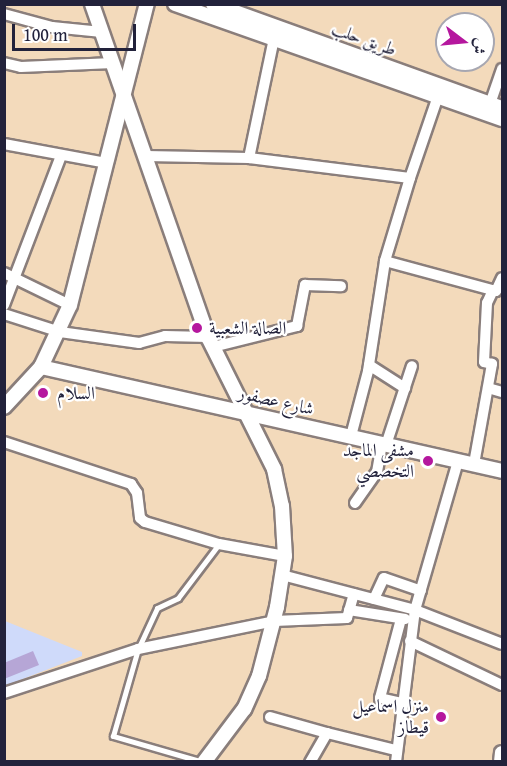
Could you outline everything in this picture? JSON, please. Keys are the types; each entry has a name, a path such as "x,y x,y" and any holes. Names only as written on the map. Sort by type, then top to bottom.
{"main road":[{"path":"92,4 210,342 243,412 274,469 282,506 285,556 273,621 259,676 244,710 203,762"},
{"path":"4,407 41,367 60,332 70,304 147,4"},
{"path":"175,4 502,119"},
{"name":"طريق حلب","path":"221,6 496,106"},
{"name":"شارع عصفور","path":"41,367 502,471"},
{"path":"501,762 502,753"}],"street":[{"path":"4,14 52,27 102,32"},
{"path":"249,158 274,38"},
{"path":"4,63 21,67 113,63"},
{"path":"496,106 502,69"},
{"path":"351,436 369,365 385,261 438,96"},
{"path":"4,144 107,163"},
{"path":"4,305 16,279 61,156"},
{"path":"146,156 249,158 410,178"},
{"path":"385,261 493,290"},
{"path":"4,273 70,304"},
{"path":"474,465 492,364 484,362 488,303 493,290 502,278"},
{"path":"4,314 60,332 139,343 165,336 210,342 297,326 305,285 341,286"},
{"path":"369,365 405,388"},
{"path":"355,503 377,472 384,444 412,366"},
{"path":"488,388 502,392"},
{"path":"4,442 131,484 137,493 140,518 145,522 219,543 285,556"},
{"path":"270,717 396,756 414,615 458,461"},
{"path":"282,575 374,599 414,615 502,644"},
{"path":"374,599 384,578 421,591"},
{"path":"348,614 354,594"},
{"path":"4,693 138,649 273,621 348,614 400,619 414,615"},
{"path":"400,619 380,698 402,703"},
{"path":"410,641 502,685"},
{"path":"310,762 327,733"}],"lane":[{"path":"203,762 113,736 138,649 157,608 178,598 219,543"}],"shaded area":[{"path":"5,621 82,652 82,656 5,686"}],"building":[{"path":"33,651 39,665 4,679 4,663"}],"place":[{"name":"الصالة الشعبية","path":"197,328"},
{"name":"السلام","path":"43,393"},
{"name":"مشفى الماجد التخصصي","path":"428,461"},
{"name":"منزل اسماعيل قيطاز","path":"441,717"}]}
